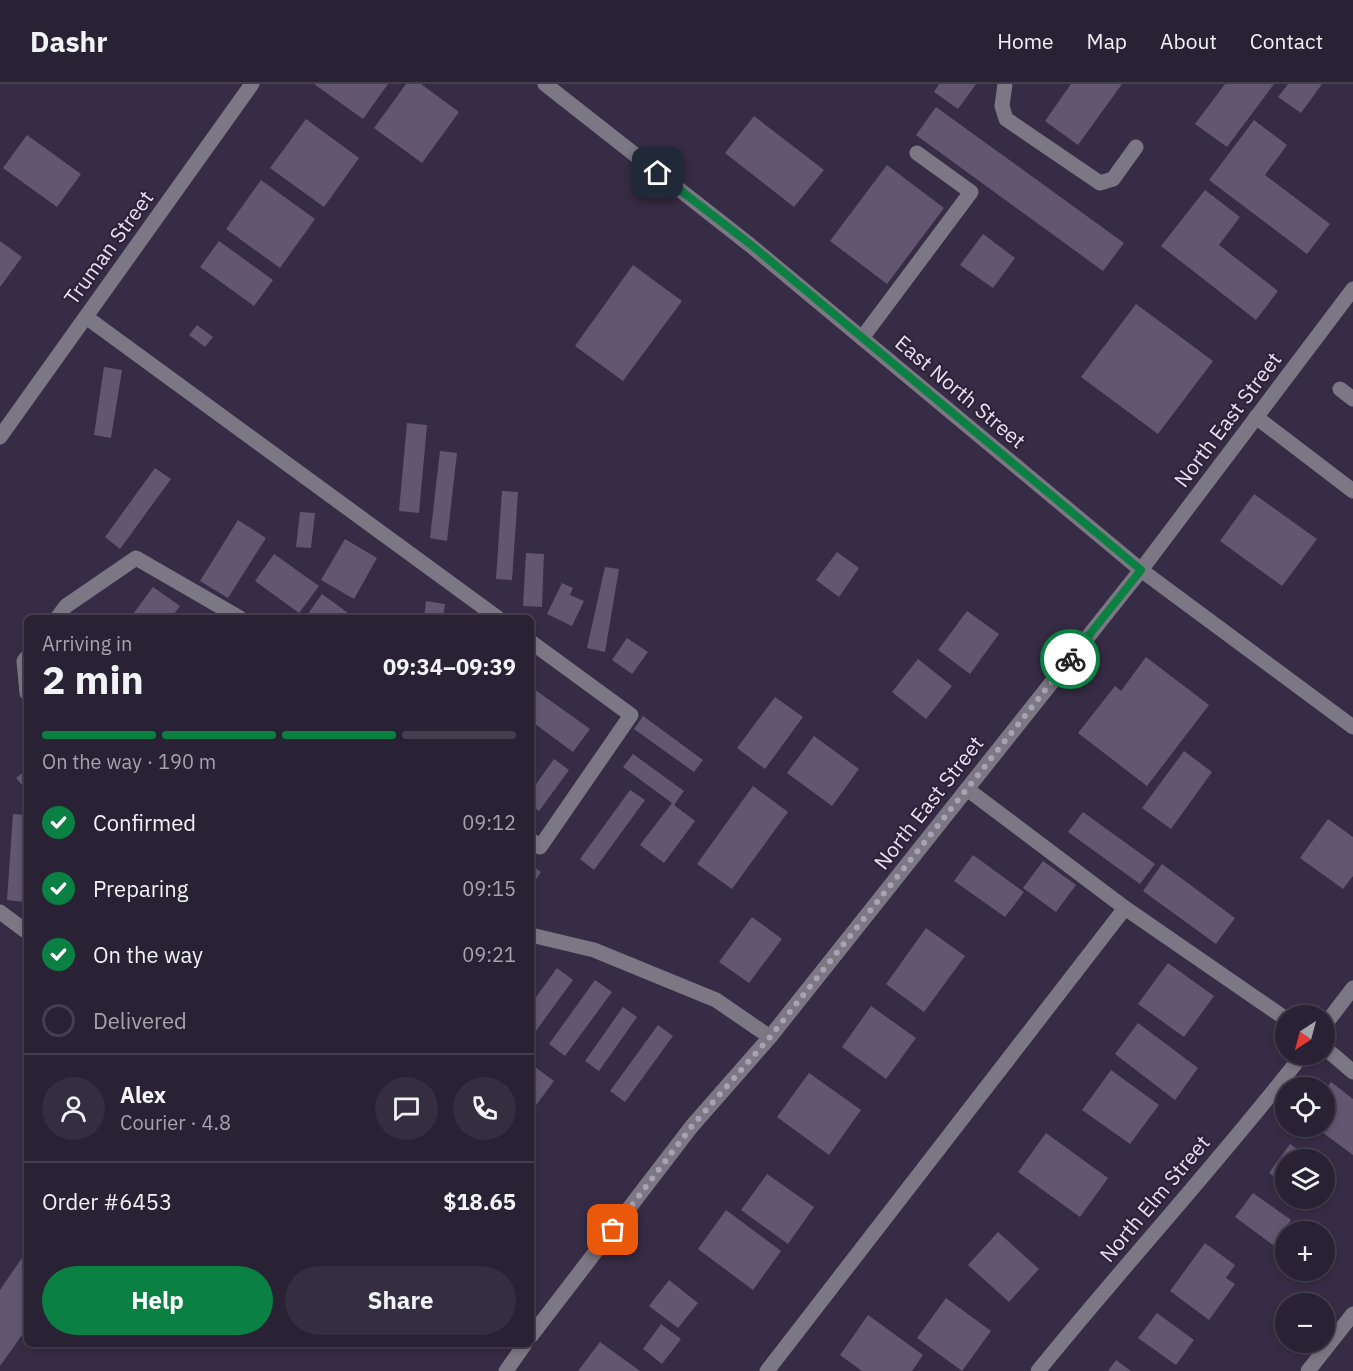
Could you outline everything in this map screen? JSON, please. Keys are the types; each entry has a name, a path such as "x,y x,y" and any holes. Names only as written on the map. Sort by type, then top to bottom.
{"street":[{"name":"Truman Street","path":"0,437 252,84"},
{"name":"East North Street","path":"545,84 750,244 1141,570 1353,728"},
{"path":"1005,84 1002,106 1006,119 1100,183 1113,179 1136,147"},
{"path":"862,338 971,192 917,153"},
{"name":"North East Street","path":"534,1332 692,1126 770,1037 1141,570 1353,290"},
{"path":"86,317 494,615"},
{"path":"1340,389 1353,399"},
{"path":"1256,417 1353,491"},
{"path":"65,615 136,558 235,615"},
{"path":"534,644 631,715 535,844"},
{"path":"967,789 1125,908 1275,1011"},
{"path":"767,1371 1125,908"},
{"path":"0,912 24,930"},
{"path":"534,936 594,951 716,1000 770,1037"},
{"path":"1335,1012 1353,988"},
{"path":"1335,1056 1353,1072"},
{"name":"North Elm Street","path":"1038,1371 1101,1293 1138,1255 1294,1065"},
{"path":"1308,1371 1353,1314"},
{"path":"506,1371 523,1347"}],"building":[{"path":"314,84 388,84 363,119"},
{"path":"406,84 421,84 459,112 422,163 374,128"},
{"path":"939,84 976,84 958,109 934,92"},
{"path":"1071,84 1122,84 1078,145 1045,121"},
{"path":"1225,84 1274,84 1227,147 1195,124"},
{"path":"1288,84 1322,84 1301,113 1278,97"},
{"path":"936,107 1124,243 1103,271 916,135"},
{"path":"754,116 824,170 794,207 725,153"},
{"path":"306,119 359,158 324,207 270,168"},
{"path":"1254,120 1287,145 1265,175 1330,224 1307,254 1209,180"},
{"path":"27,135 81,174 57,207 3,168"},
{"path":"887,165 944,208 887,284 830,241"},
{"path":"261,180 315,219 280,268 226,229"},
{"path":"1205,190 1240,217 1219,245 1278,291 1256,320 1161,246"},
{"path":"983,234 1015,258 993,288 960,265"},
{"path":"0,241 22,257 0,287"},
{"path":"219,241 273,280 254,306 200,267"},
{"path":"633,265 682,301 623,381 575,346"},
{"path":"1136,304 1213,361 1158,434 1081,377"},
{"path":"197,325 213,337 205,347 189,335"},
{"path":"104,367 122,370 111,438 94,435"},
{"path":"407,423 427,425 419,513 399,511"},
{"path":"440,451 457,453 447,541 430,538"},
{"path":"155,468 171,479 120,549 105,537"},
{"path":"502,491 518,492 512,580 496,579"},
{"path":"1254,494 1317,539 1282,586 1220,541"},
{"path":"300,512 315,513 311,548 296,547"},
{"path":"238,520 266,538 228,598 200,581"},
{"path":"345,539 377,558 354,599 321,580"},
{"path":"837,552 859,568 839,597 816,580"},
{"path":"526,553 544,554 542,607 523,606"},
{"path":"274,554 319,586 299,613 255,581"},
{"path":"605,567 619,569 605,652 587,648"},
{"path":"562,583 573,588 570,595 584,601 572,626 547,614"},
{"path":"153,587 180,606 173,615 132,615"},
{"path":"322,594 351,615 307,615"},
{"path":"426,601 445,604 443,615 424,615"},
{"path":"967,611 999,634 970,674 938,650"},
{"path":"627,638 648,652 632,674 612,660"},
{"path":"1146,657 1209,705 1147,786 1078,733 1115,686 1121,691"},
{"path":"918,659 952,686 926,719 892,692"},
{"path":"534,689 590,729 573,752 534,723"},
{"path":"775,697 803,717 765,769 737,748"},
{"path":"643,716 703,760 694,772 634,729"},
{"path":"814,736 859,769 832,806 787,773"},
{"path":"1184,751 1212,772 1171,829 1142,808"},
{"path":"633,754 684,791 674,805 695,821 664,863 640,845 672,803 623,767"},
{"path":"554,759 569,770 539,811 534,807 534,787"},
{"path":"24,771 24,787 16,778"},
{"path":"753,786 788,812 732,889 697,864"},
{"path":"630,790 645,800 594,870 580,859"},
{"path":"1083,812 1155,864 1140,884 1068,832"},
{"path":"13,814 24,815 24,902 7,900"},
{"path":"1328,819 1353,837 1353,876 1343,889 1300,858"},
{"path":"973,855 1024,892 1005,917 954,881"},
{"path":"1043,861 1076,885 1056,912 1023,888"},
{"path":"1162,864 1235,918 1216,944 1143,891"},
{"path":"534,867 541,872 534,882"},
{"path":"752,917 782,939 749,983 719,962"},
{"path":"926,928 965,956 924,1012 886,984"},
{"path":"1168,963 1214,996 1184,1037 1138,1004"},
{"path":"557,968 573,980 534,1034 534,1000"},
{"path":"595,980 612,992 565,1056 549,1044"},
{"path":"871,1006 916,1038 886,1079 842,1047"},
{"path":"623,1007 637,1017 599,1071 585,1061"},
{"path":"1138,1023 1198,1068 1175,1100 1115,1054"},
{"path":"658,1025 673,1036 625,1102 610,1091"},
{"path":"534,1066 554,1081 534,1108"},
{"path":"1111,1070 1159,1105 1130,1144 1082,1110"},
{"path":"809,1073 861,1110 829,1155 777,1117"},
{"path":"1335,1085 1353,1099 1353,1155 1329,1137 1335,1137"},
{"path":"1046,1133 1108,1178 1080,1217 1018,1172"},
{"path":"1290,1144 1297,1149 1286,1149"},
{"path":"1275,1165 1275,1177 1269,1173"},
{"path":"767,1174 814,1207 788,1244 741,1210"},
{"path":"1253,1193 1291,1220 1275,1221 1273,1245 1235,1217"},
{"path":"726,1210 781,1251 753,1290 698,1249"},
{"path":"998,1232 1039,1269 1009,1302 968,1265"},
{"path":"1205,1243 1235,1265 1226,1278 1235,1284 1209,1320 1170,1291"},
{"path":"24,1255 24,1332 0,1366 0,1290"},
{"path":"669,1280 698,1303 678,1328 649,1306"},
{"path":"946,1298 991,1331 962,1371 917,1338"},
{"path":"1157,1313 1194,1340 1176,1365 1138,1338"},
{"path":"868,1315 923,1355 912,1371 862,1371 840,1355"},
{"path":"661,1324 681,1339 662,1364 643,1349"},
{"path":"600,1342 640,1371 578,1371"},
{"path":"1116,1360 1131,1371 1108,1371"}],"way so far":[{"path":"613,1230 692,1126 770,1037 1070,659"}],"route":[{"path":"658,173 750,244 1141,570 1070,659"}]}
